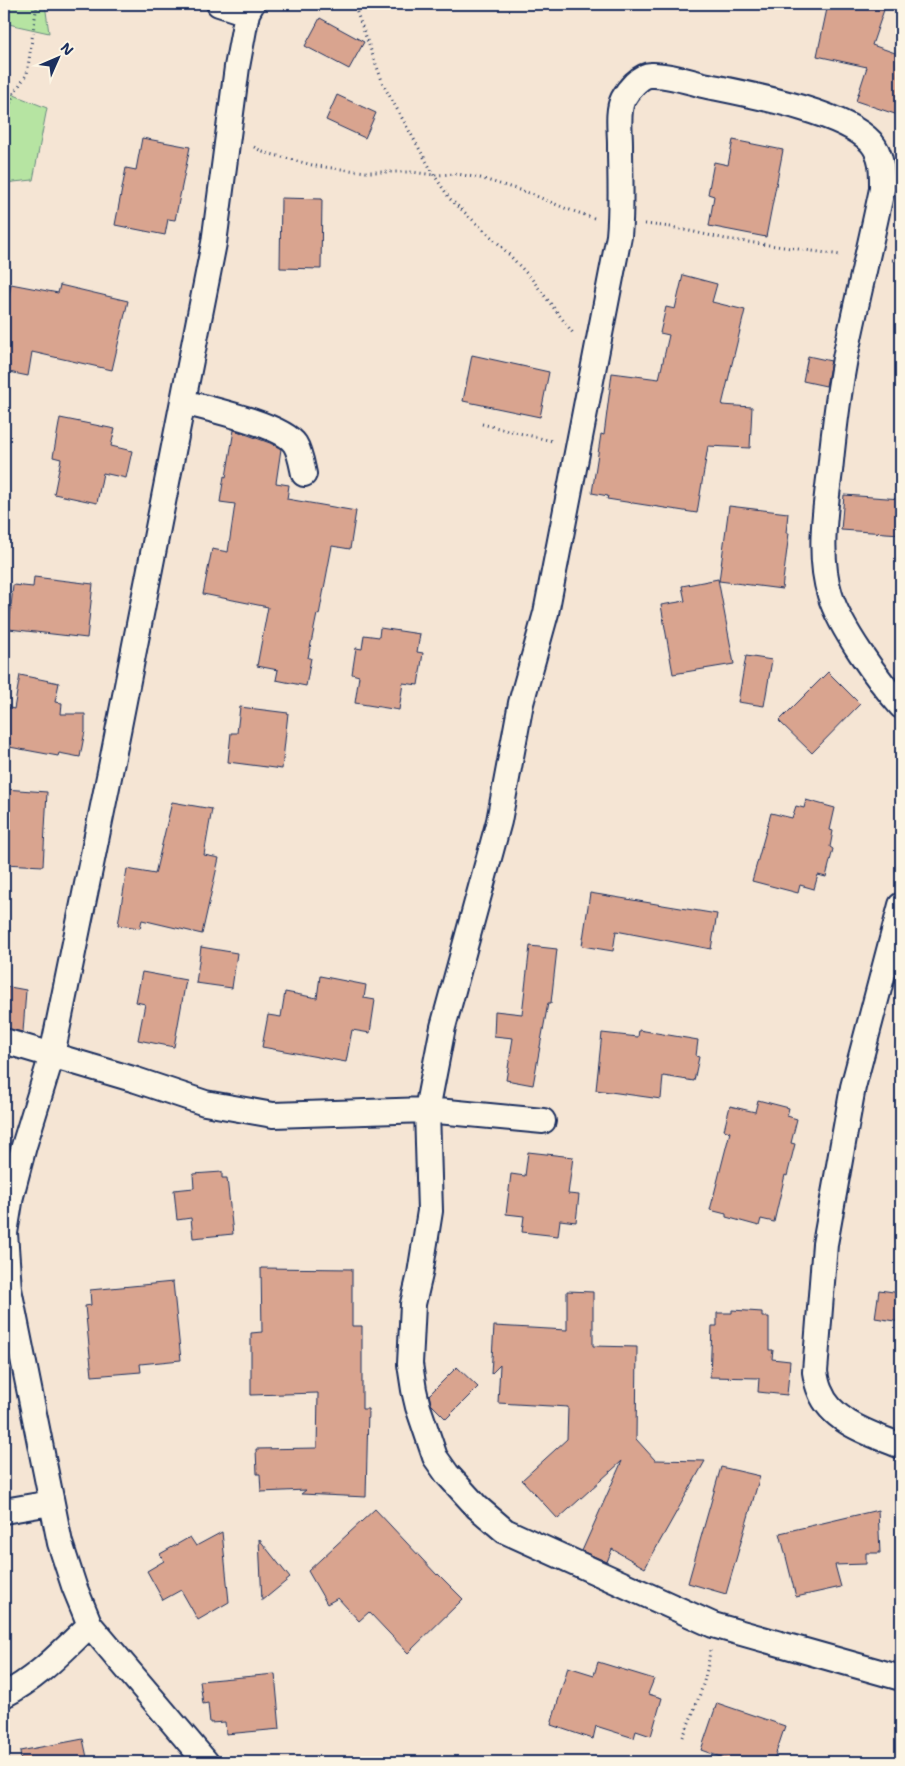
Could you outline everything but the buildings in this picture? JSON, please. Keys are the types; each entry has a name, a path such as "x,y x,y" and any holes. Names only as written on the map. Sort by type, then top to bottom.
{"street":[{"path":"206,1762 90,1625 74,1586 60,1543 9,1289 5,1233 11,1196 24,1146 52,1055 110,772 214,243 237,68 250,8 219,4"},
{"path":"901,706 861,652 837,614 825,575 824,524 834,435 847,349 882,189 882,164 878,152 862,134 845,124 808,110 757,96 650,74 634,84 623,100 620,116 620,222 579,448 546,614 521,704 499,821 443,1027 427,1110 430,1211 413,1304 410,1364 418,1407 435,1457 447,1474 477,1508 505,1531 713,1625 901,1678"},
{"path":"183,402 232,415 288,436 296,445 304,474"},
{"path":"901,905 853,1087 824,1244 815,1372 820,1392 831,1410 846,1422 901,1446"},
{"path":"4,1041 136,1080 205,1103 273,1116 427,1110 543,1121"},
{"path":"4,1510 52,1503"},
{"path":"4,1695 49,1665 90,1625"}],"path":[{"path":"4,122 12,98 27,74 37,4"},
{"path":"351,4 356,10 384,86 434,175 450,199 531,278 595,363"},
{"path":"229,127 246,143 263,152 316,166 366,172 412,172 434,175 458,174 480,178 529,193 567,210 599,220 671,227 726,239 867,258"},
{"path":"482,424 579,448"},
{"path":"683,1737 700,1697 708,1669 713,1625"}],"green space":[{"path":"4,4 45,4 49,33 4,23"},
{"path":"4,91 47,108 33,180 4,183"}]}
